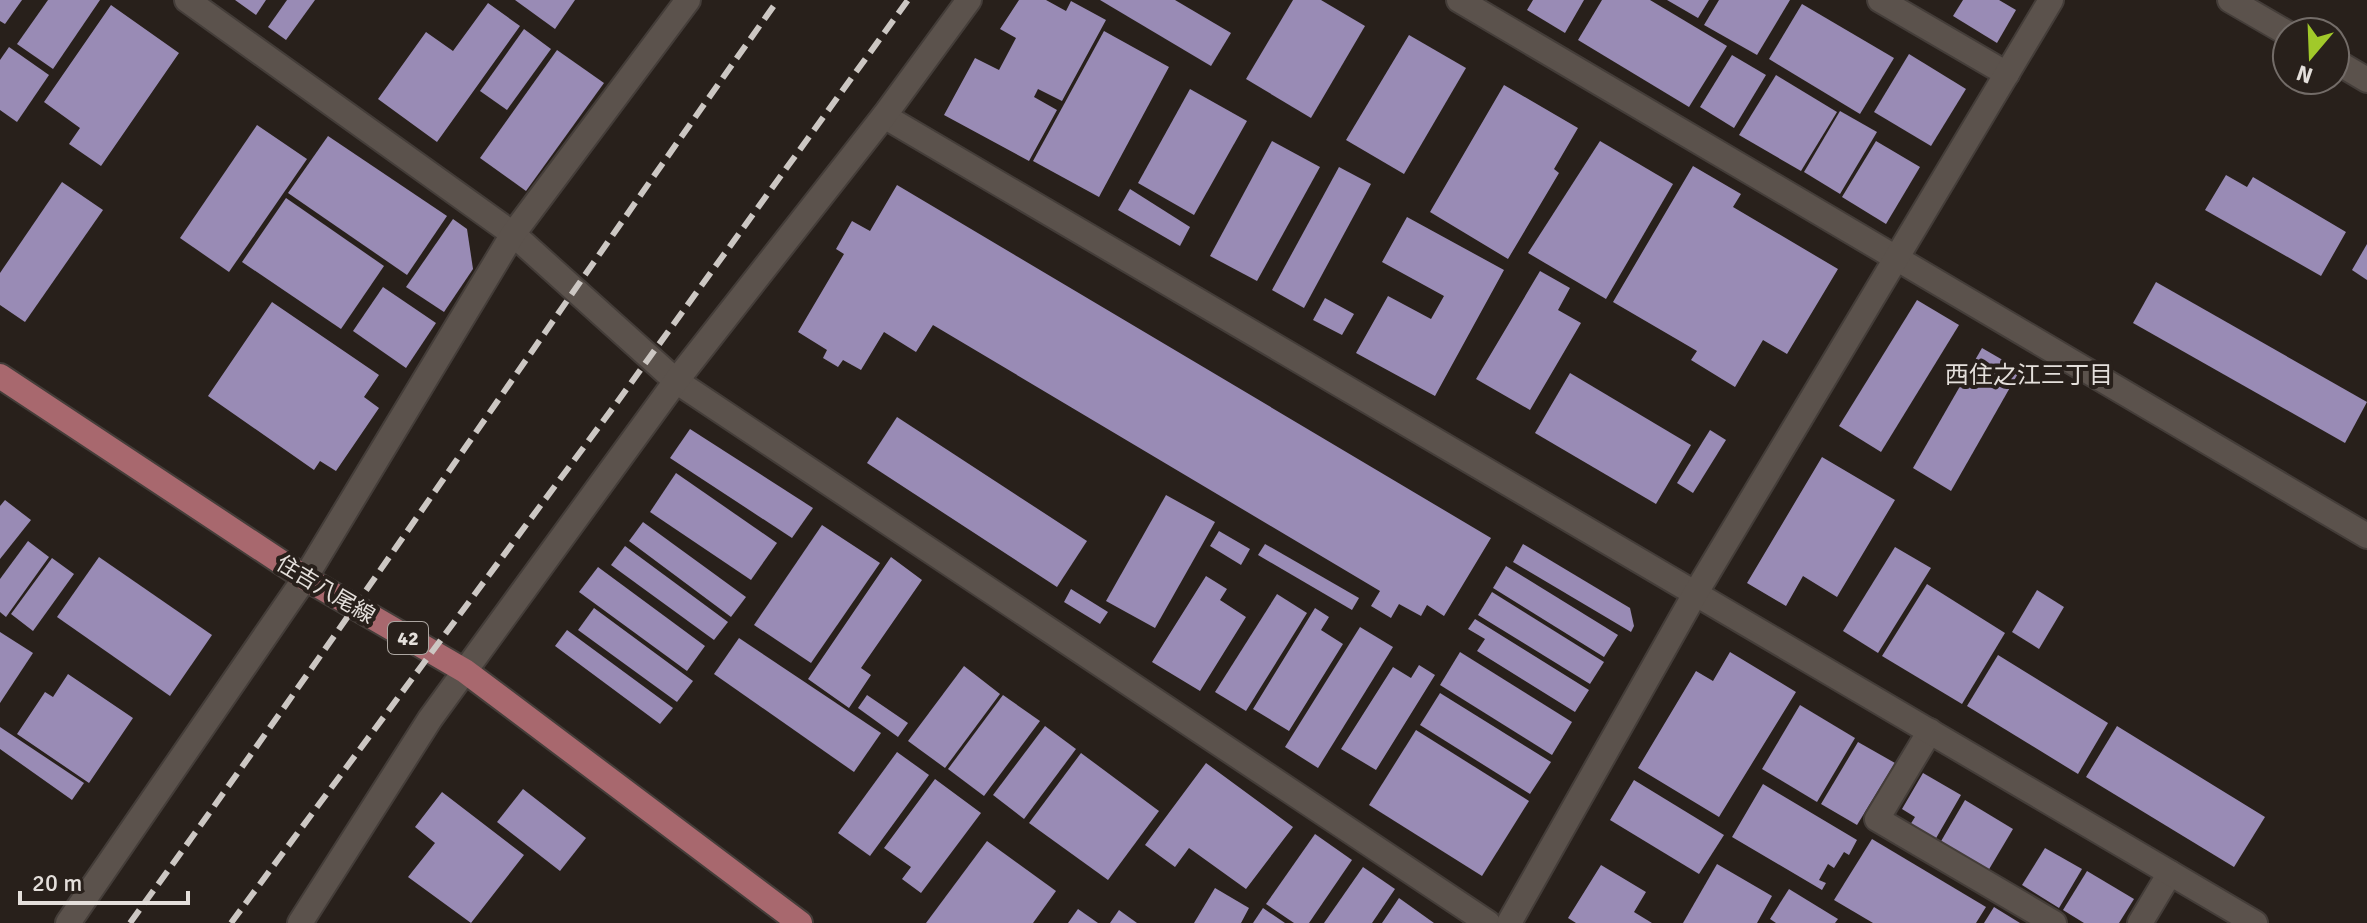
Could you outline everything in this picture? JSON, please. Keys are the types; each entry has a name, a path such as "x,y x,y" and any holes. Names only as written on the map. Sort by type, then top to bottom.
{"main road":[{"name":"住吉八尾線","path":"0,376 305,578 465,671 800,923"}],"street":[{"path":"187,0 513,234 676,381 1488,923"},
{"path":"68,923 305,578 513,234 688,0"},
{"path":"300,923 430,719 676,381 884,116 969,0"},
{"path":"1459,0 2367,536"},
{"path":"1880,0 2007,74"},
{"path":"1509,923 1695,594 1899,260 2051,0"},
{"path":"2230,0 2271,24"},
{"path":"884,116 2255,923"},
{"path":"1930,731 1877,819 2054,923"},
{"path":"2140,923 2170,873"}],"building":[{"path":"0,0 22,0 5,24 0,21"},
{"path":"48,0 100,0 53,69 17,44"},
{"path":"235,0 266,0 256,15"},
{"path":"287,0 315,0 286,40 268,27"},
{"path":"515,0 575,0 555,29"},
{"path":"1019,0 1046,0 1066,11 1071,1 1106,20 1062,101 1038,89 1034,97 1057,110 1029,161 944,115 975,58 999,70 1016,38 1000,29"},
{"path":"1100,0 1175,0 1231,33 1211,66"},
{"path":"1293,0 1321,0 1365,26 1311,118 1246,79"},
{"path":"1533,0 1584,0 1565,33 1527,10"},
{"path":"1602,0 1650,0 1727,46 1689,107 1578,40"},
{"path":"1667,0 1709,0 1698,18"},
{"path":"1719,0 1790,0 1757,55 1704,25"},
{"path":"1963,0 1999,0 2016,10 1997,43 1953,16"},
{"path":"488,3 520,26 437,142 378,99 426,32 453,51"},
{"path":"1802,4 1894,58 1860,114 1769,59"},
{"path":"111,5 179,53 101,166 69,144 80,128 44,102"},
{"path":"524,29 551,49 507,110 480,91"},
{"path":"1104,31 1169,67 1099,197 1033,161"},
{"path":"1409,35 1466,68 1404,174 1346,140"},
{"path":"9,47 49,75 17,122 0,110 0,60"},
{"path":"557,50 604,83 526,191 480,158"},
{"path":"1909,54 1966,89 1931,146 1874,112"},
{"path":"1732,55 1766,75 1734,128 1700,107"},
{"path":"1776,75 1837,112 1801,171 1739,135"},
{"path":"1504,85 1578,128 1554,169 1559,173 1508,259 1430,212"},
{"path":"1190,89 1247,121 1194,215 1138,183"},
{"path":"1840,111 1877,132 1840,194 1804,172"},
{"path":"257,125 307,159 229,272 180,238"},
{"path":"328,136 447,216 407,275 288,193"},
{"path":"1272,141 1320,167 1257,281 1210,256"},
{"path":"1600,141 1673,184 1606,299 1528,253"},
{"path":"1876,141 1920,167 1886,224 1842,197"},
{"path":"1693,166 1741,194 1733,207 1838,269 1787,354 1763,340 1735,387 1691,360 1697,351 1613,302"},
{"path":"1339,167 1371,184 1304,308 1272,290"},
{"path":"2226,175 2247,187 2253,177 2346,232 2321,276 2205,210"},
{"path":"62,182 103,210 25,322 0,305 0,273"},
{"path":"897,185 1491,538 1444,616 1427,605 1421,616 1399,604 1391,618 1371,606 1380,591 933,325 916,352 884,332 861,370 843,360 838,367 823,358 827,350 798,332 844,254 836,249 852,221 870,231"},
{"path":"1130,189 1190,227 1180,246 1118,210"},
{"path":"286,198 384,266 341,329 242,262"},
{"path":"1407,217 1504,270 1435,396 1356,353 1388,296 1431,319 1444,296 1382,262"},
{"path":"453,219 467,229 473,269 444,312 406,287"},
{"path":"2367,244 2367,280 2352,270"},
{"path":"1540,271 1570,288 1558,310 1581,323 1530,410 1476,379"},
{"path":"2156,282 2367,402 2345,443 2133,323"},
{"path":"383,287 436,323 406,368 353,331"},
{"path":"1325,298 1354,314 1342,335 1313,320"},
{"path":"1917,300 1959,325 1881,452 1839,426"},
{"path":"272,302 379,375 364,397 379,408 336,471 320,461 314,470 208,396"},
{"path":"1982,348 2020,370 1951,491 1913,468"},
{"path":"1570,373 1691,445 1656,504 1535,433"},
{"path":"897,417 1087,541 1057,587 867,463"},
{"path":"690,429 813,508 792,538 670,458"},
{"path":"1710,430 1726,440 1693,493 1677,483"},
{"path":"1822,457 1895,500 1837,597 1803,576 1786,606 1747,583"},
{"path":"676,473 777,543 751,580 650,512"},
{"path":"1166,495 1215,522 1155,628 1106,601"},
{"path":"5,500 31,520 0,559 0,506"},
{"path":"643,522 746,597 731,617 629,541"},
{"path":"822,525 880,563 811,663 754,625"},
{"path":"1219,531 1250,549 1241,565 1210,546"},
{"path":"28,541 49,557 6,617 0,612 0,579"},
{"path":"1265,544 1359,598 1352,610 1258,555"},
{"path":"1523,544 1630,608 1634,626 1631,632 1513,562"},
{"path":"625,546 728,622 714,640 611,565"},
{"path":"1895,547 1931,568 1878,653 1843,631"},
{"path":"99,557 212,635 170,696 57,617"},
{"path":"891,557 922,580 861,668 871,675 849,708 808,679"},
{"path":"52,558 74,574 33,631 11,614"},
{"path":"1506,566 1618,635 1604,657 1493,588"},
{"path":"598,567 705,646 687,671 579,592"},
{"path":"1206,576 1227,589 1220,600 1246,617 1200,691 1152,662"},
{"path":"1927,584 2005,633 1962,704 1882,656"},
{"path":"1071,589 1108,612 1100,624 1064,602"},
{"path":"2037,590 2064,607 2039,649 2012,632"},
{"path":"1492,592 1604,662 1590,684 1478,615"},
{"path":"1277,594 1307,613 1246,711 1215,692"},
{"path":"594,608 693,681 677,702 578,630"},
{"path":"1315,608 1329,617 1321,630 1343,644 1289,731 1253,709"},
{"path":"1475,619 1589,690 1575,712 1477,651 1485,639 1468,629"},
{"path":"1360,627 1393,647 1318,768 1285,747"},
{"path":"567,630 673,708 660,724 555,646"},
{"path":"0,632 33,653 0,703"},
{"path":"739,638 881,733 854,772 714,674"},
{"path":"1460,652 1572,722 1552,755 1440,685"},
{"path":"1730,652 1796,692 1719,817 1638,768 1696,671 1713,681"},
{"path":"1998,655 2108,723 2078,774 1967,706"},
{"path":"1419,665 1435,675 1376,770 1341,749 1393,667 1411,678"},
{"path":"964,666 1000,694 945,768 908,741"},
{"path":"68,674 133,718 89,783 17,734 45,692 53,697"},
{"path":"1440,693 1551,762 1530,794 1420,725"},
{"path":"867,695 908,723 898,737 858,708"},
{"path":"1003,695 1040,721 984,796 948,769"},
{"path":"1800,705 1855,738 1817,802 1762,769"},
{"path":"1045,726 1076,749 1024,819 993,795"},
{"path":"2117,726 2265,817 2234,867 2086,777"},
{"path":"0,727 84,783 72,800 0,749"},
{"path":"1416,730 1529,801 1482,876 1369,805"},
{"path":"1858,742 1895,763 1857,825 1821,804"},
{"path":"897,752 929,775 870,856 838,833"},
{"path":"1081,753 1159,811 1108,880 1029,823"},
{"path":"1206,763 1293,827 1246,889 1189,848 1175,867 1145,845"},
{"path":"1923,773 1961,795 1935,840 1910,825 1915,817 1902,809"},
{"path":"935,779 981,813 921,893 902,879 911,867 884,848"},
{"path":"1634,780 1724,835 1699,874 1610,820"},
{"path":"1763,784 1857,840 1849,855 1844,852 1834,868 1828,864 1819,880 1826,883 1822,890 1732,837"},
{"path":"523,789 586,838 560,871 497,822"},
{"path":"442,792 524,855 471,923 408,877 435,843 415,827"},
{"path":"1965,800 2013,829 1988,871 1940,843"},
{"path":"1315,834 1352,860 1309,923 1294,923 1266,904"},
{"path":"1872,839 1986,907 1976,923 1873,923 1834,900"},
{"path":"987,841 1056,891 1033,923 926,923"},
{"path":"2045,848 2082,869 2059,908 2022,885"},
{"path":"1717,864 1772,896 1757,923 1683,923"},
{"path":"1601,865 1646,892 1634,912 1652,923 1576,923 1568,918"},
{"path":"1363,867 1395,889 1372,923 1324,923"},
{"path":"2087,871 2134,899 2119,923 2084,923 2063,910"},
{"path":"1215,888 1249,908 1241,923 1194,923"},
{"path":"1789,889 1838,919 1835,923 1776,923 1770,919"},
{"path":"1399,898 1434,923 1382,923"},
{"path":"1994,907 2020,923 1984,923"},
{"path":"1263,908 1285,923 1253,923"},
{"path":"1078,909 1098,923 1068,923"},
{"path":"1119,910 1137,923 1110,923"}],"railway":[{"path":"130,923 294,694 778,0"},
{"path":"231,923 618,401 908,0"}],"district":[{"name":"西住之江三丁目","path":"2029,375"}]}
